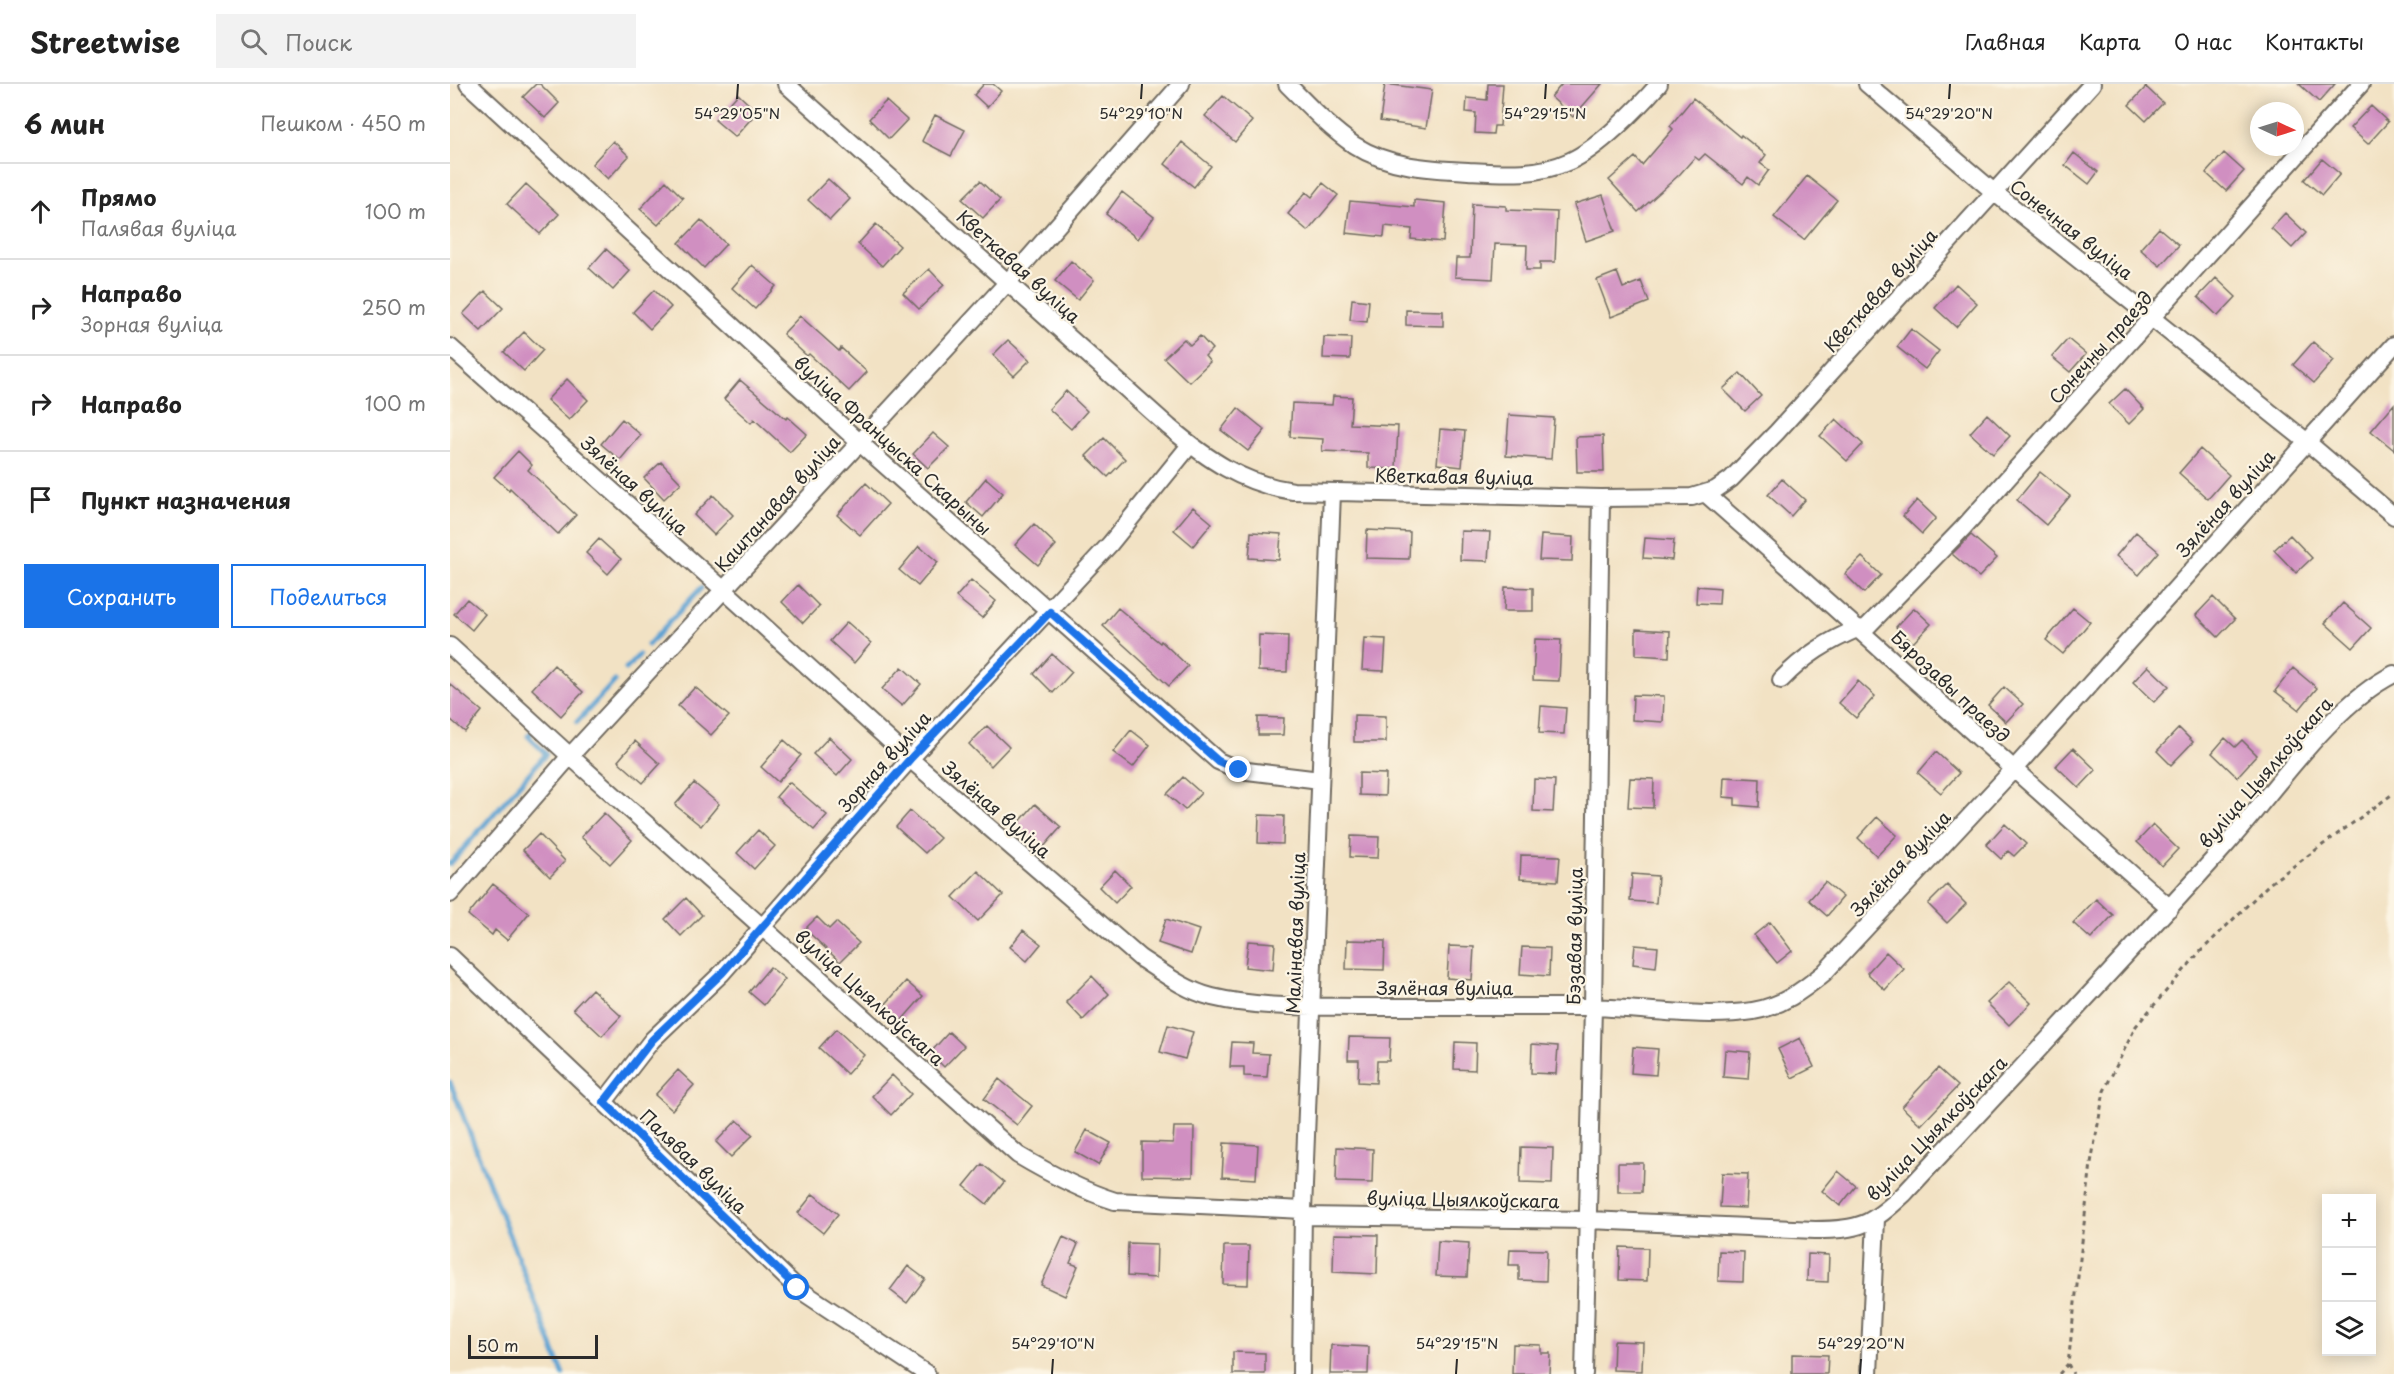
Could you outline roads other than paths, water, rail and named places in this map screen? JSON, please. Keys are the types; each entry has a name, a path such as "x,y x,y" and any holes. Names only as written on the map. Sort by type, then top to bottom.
{"street":[{"name":"вуліца Францыска Скарыны","path":"468,84 859,442 1218,761 1239,770 1320,780"},
{"name":"Кветкавая вуліца","path":"786,84 1190,445 1232,472 1273,488 1332,493 1601,498 1692,497 1731,480 2092,84"},
{"name":"Каштанавая вуліца","path":"450,894 570,756 1007,283 1181,84"},
{"path":"1287,84 1337,132 1355,146 1383,160 1420,168 1512,174 1543,171 1572,161 1608,134 1659,84"},
{"name":"Сонечная вуліца","path":"1867,84 1995,193 2307,441 2394,516"},
{"name":"Сонечны праезд","path":"1781,680 1799,661 1821,645 1861,630 1963,528 2361,84"},
{"name":"Зялёная вуліца","path":"450,347 910,759 1140,958 1175,982 1210,996 1245,1002 1311,1006 1593,1007 1726,1013 1754,1011 1779,1005 1803,991 1824,973 2013,770 2394,345"},
{"name":"Зорная вуліца","path":"604,1102 652,1040 722,973 910,759 1050,612 1110,544 1190,445"},
{"name":"Малінавая вуліца","path":"1301,1374 1303,1213 1332,493"},
{"name":"Бярозавы праезд","path":"1705,493 2170,908"},
{"name":"Бэзавая вуліца","path":"1584,1374 1589,1220 1601,498"},
{"name":"вуліца Цыялкоўскага","path":"450,646 570,756 1018,1155 1086,1192 1115,1201 1303,1213 1589,1220 1843,1230 1876,1219 1912,1185 2170,908 2242,828 2321,734 2368,689 2394,674"},
{"name":"Палявая вуліца","path":"450,956 797,1288 927,1374"},
{"path":"1869,1374 1876,1219"}],"waterway":[{"path":"648,645 701,588"},
{"path":"626,669 639,655"},
{"path":"577,722 615,681"},
{"path":"450,864 546,754 528,736 532,732"},
{"path":"450,1082 563,1374"}]}
